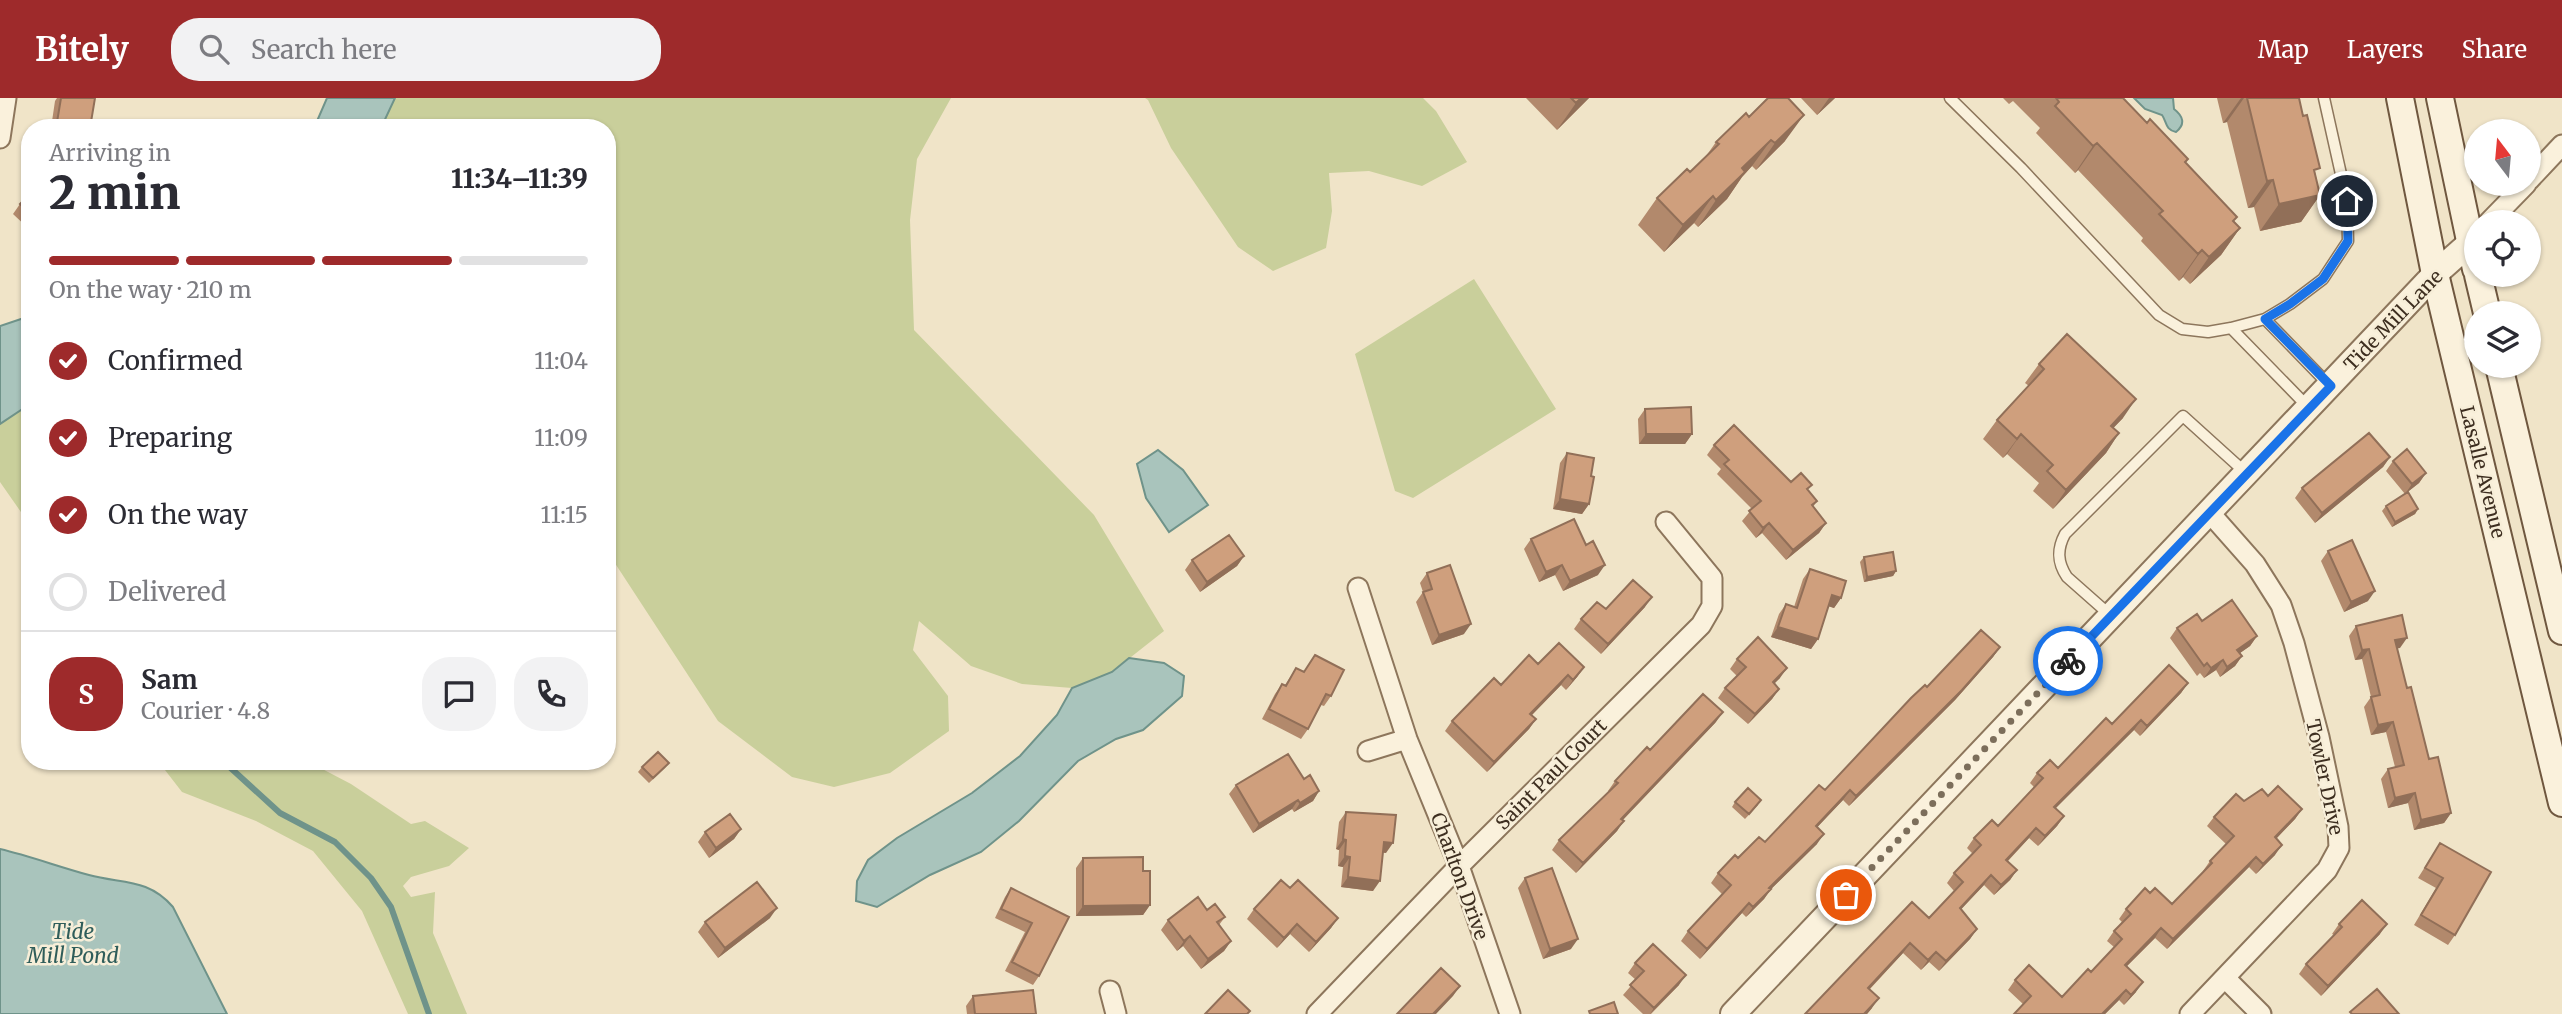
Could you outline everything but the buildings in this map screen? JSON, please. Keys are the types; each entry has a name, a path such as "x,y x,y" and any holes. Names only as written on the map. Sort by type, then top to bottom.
{"main road":[{"name":"Lasalle Avenue","path":"2400,98 2435,274 2562,803"},
{"path":"2440,98 2466,210"},
{"name":"Lasalle Avenue","path":"2502,378 2562,632"}],"street":[{"path":"0,138 6,98"},
{"path":"2541,167 2562,145"},
{"path":"2500,210 2514,196"},
{"name":"Tide Mill Lane","path":"1733,1014 2435,274 2464,247"},
{"name":"Towler Drive","path":"2190,1014 2327,870 2339,848 2338,827 2319,737 2281,605 2255,564 2209,512"},
{"name":"Saint Paul Court","path":"1317,1014 1459,866 1701,625 1712,606 1712,578 1666,522"},
{"name":"Charlton Drive","path":"1358,588 1407,739 1459,866 1510,1014"},
{"path":"1368,751 1407,739"},
{"path":"2225,978 2261,1014"},
{"path":"1110,991 1116,1014"}],"lane":[{"path":"1950,98 2159,315 2182,329 2208,332 2265,319 2290,304 2323,279 2348,241 2347,201 2324,98"},
{"path":"2265,319 2331,386"},
{"path":"2231,328 2309,408"},
{"path":"2110,616 2062,570 2058,551 2065,534 2183,416 2246,473"}],"green space":[{"path":"395,98 951,98 917,159 910,220 914,330 1094,515 1164,631 1112,672 1072,688 1022,684 971,666 919,621 913,650 948,696 949,731 890,773 834,787 792,777 718,721 616,565 616,119 385,119"},
{"path":"1145,98 1423,98 1436,111 1467,162 1422,186 1369,171 1329,173 1332,211 1326,248 1273,271 1238,247 1171,148"},
{"path":"1474,279 1556,409 1413,498 1395,491 1355,354"},
{"path":"21,409 21,512 0,482 0,424"},
{"path":"165,770 324,770 351,784 411,824 425,821 469,848 449,866 411,877 403,886 411,897 435,892 433,933 467,1014 408,1014 362,911 313,851 256,821 182,792"}],"water":[{"path":"327,98 395,98 385,119 318,119"},
{"path":"2134,98 2173,98 2174,109 2182,120 2181,126 2176,132 2170,129 2162,115 2145,109"},
{"path":"21,319 21,410 0,424 0,326"},
{"path":"1158,450 1183,470 1208,505 1169,532 1146,498 1137,464"},
{"path":"1129,658 1164,663 1184,676 1182,696 1143,730 1116,739 1078,761 1019,821 981,852 930,875 877,907 856,901 857,881 868,860 897,838 972,793 1020,756 1057,715 1072,688 1112,672"},
{"name":"Tide Mill Pond","path":"0,849 89,875 134,884 154,891 164,898 173,907 227,1014 0,1014"}],"waterway":[{"path":"233,770 280,813 335,842 371,878 391,907 429,1014"}],"way so far":[{"path":"1846,895 2068,661"}],"route":[{"path":"2068,661 2331,386 2265,319 2323,279 2348,241 2347,201"}]}
